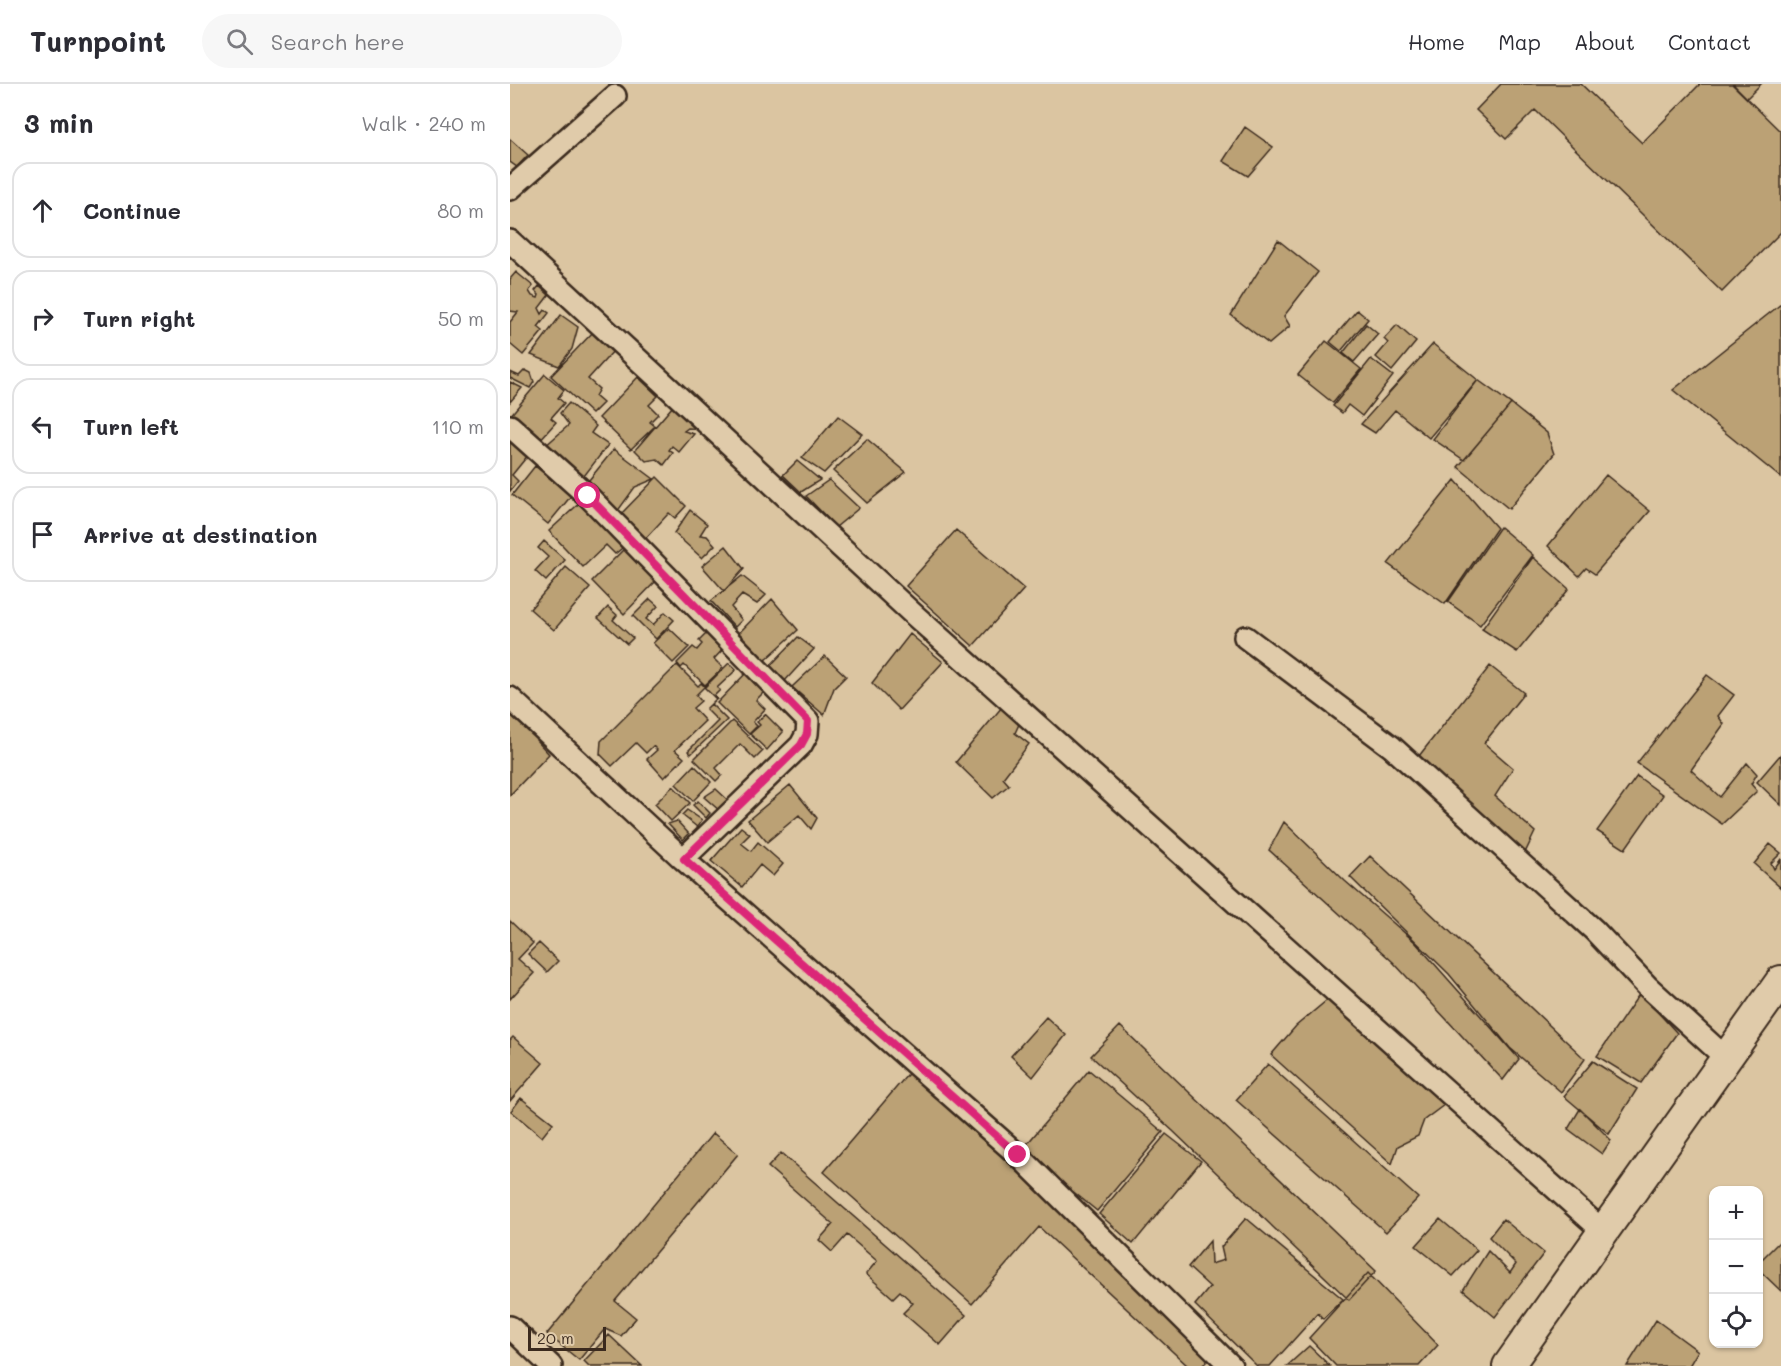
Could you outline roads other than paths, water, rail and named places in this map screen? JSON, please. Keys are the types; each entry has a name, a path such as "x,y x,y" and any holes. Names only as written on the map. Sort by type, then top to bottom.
{"main road":[{"path":"1508,1366 1781,981"}],"street":[{"path":"510,189 615,96"},
{"path":"510,241 912,613 1603,1231"},
{"path":"510,426 588,496 808,721 807,734 801,745 684,859"},
{"path":"1245,637 1392,747 1594,930 1647,986 1727,1059"},
{"path":"510,698 684,859 1018,1155 1231,1366"},
{"path":"510,1327 551,1366"}]}
